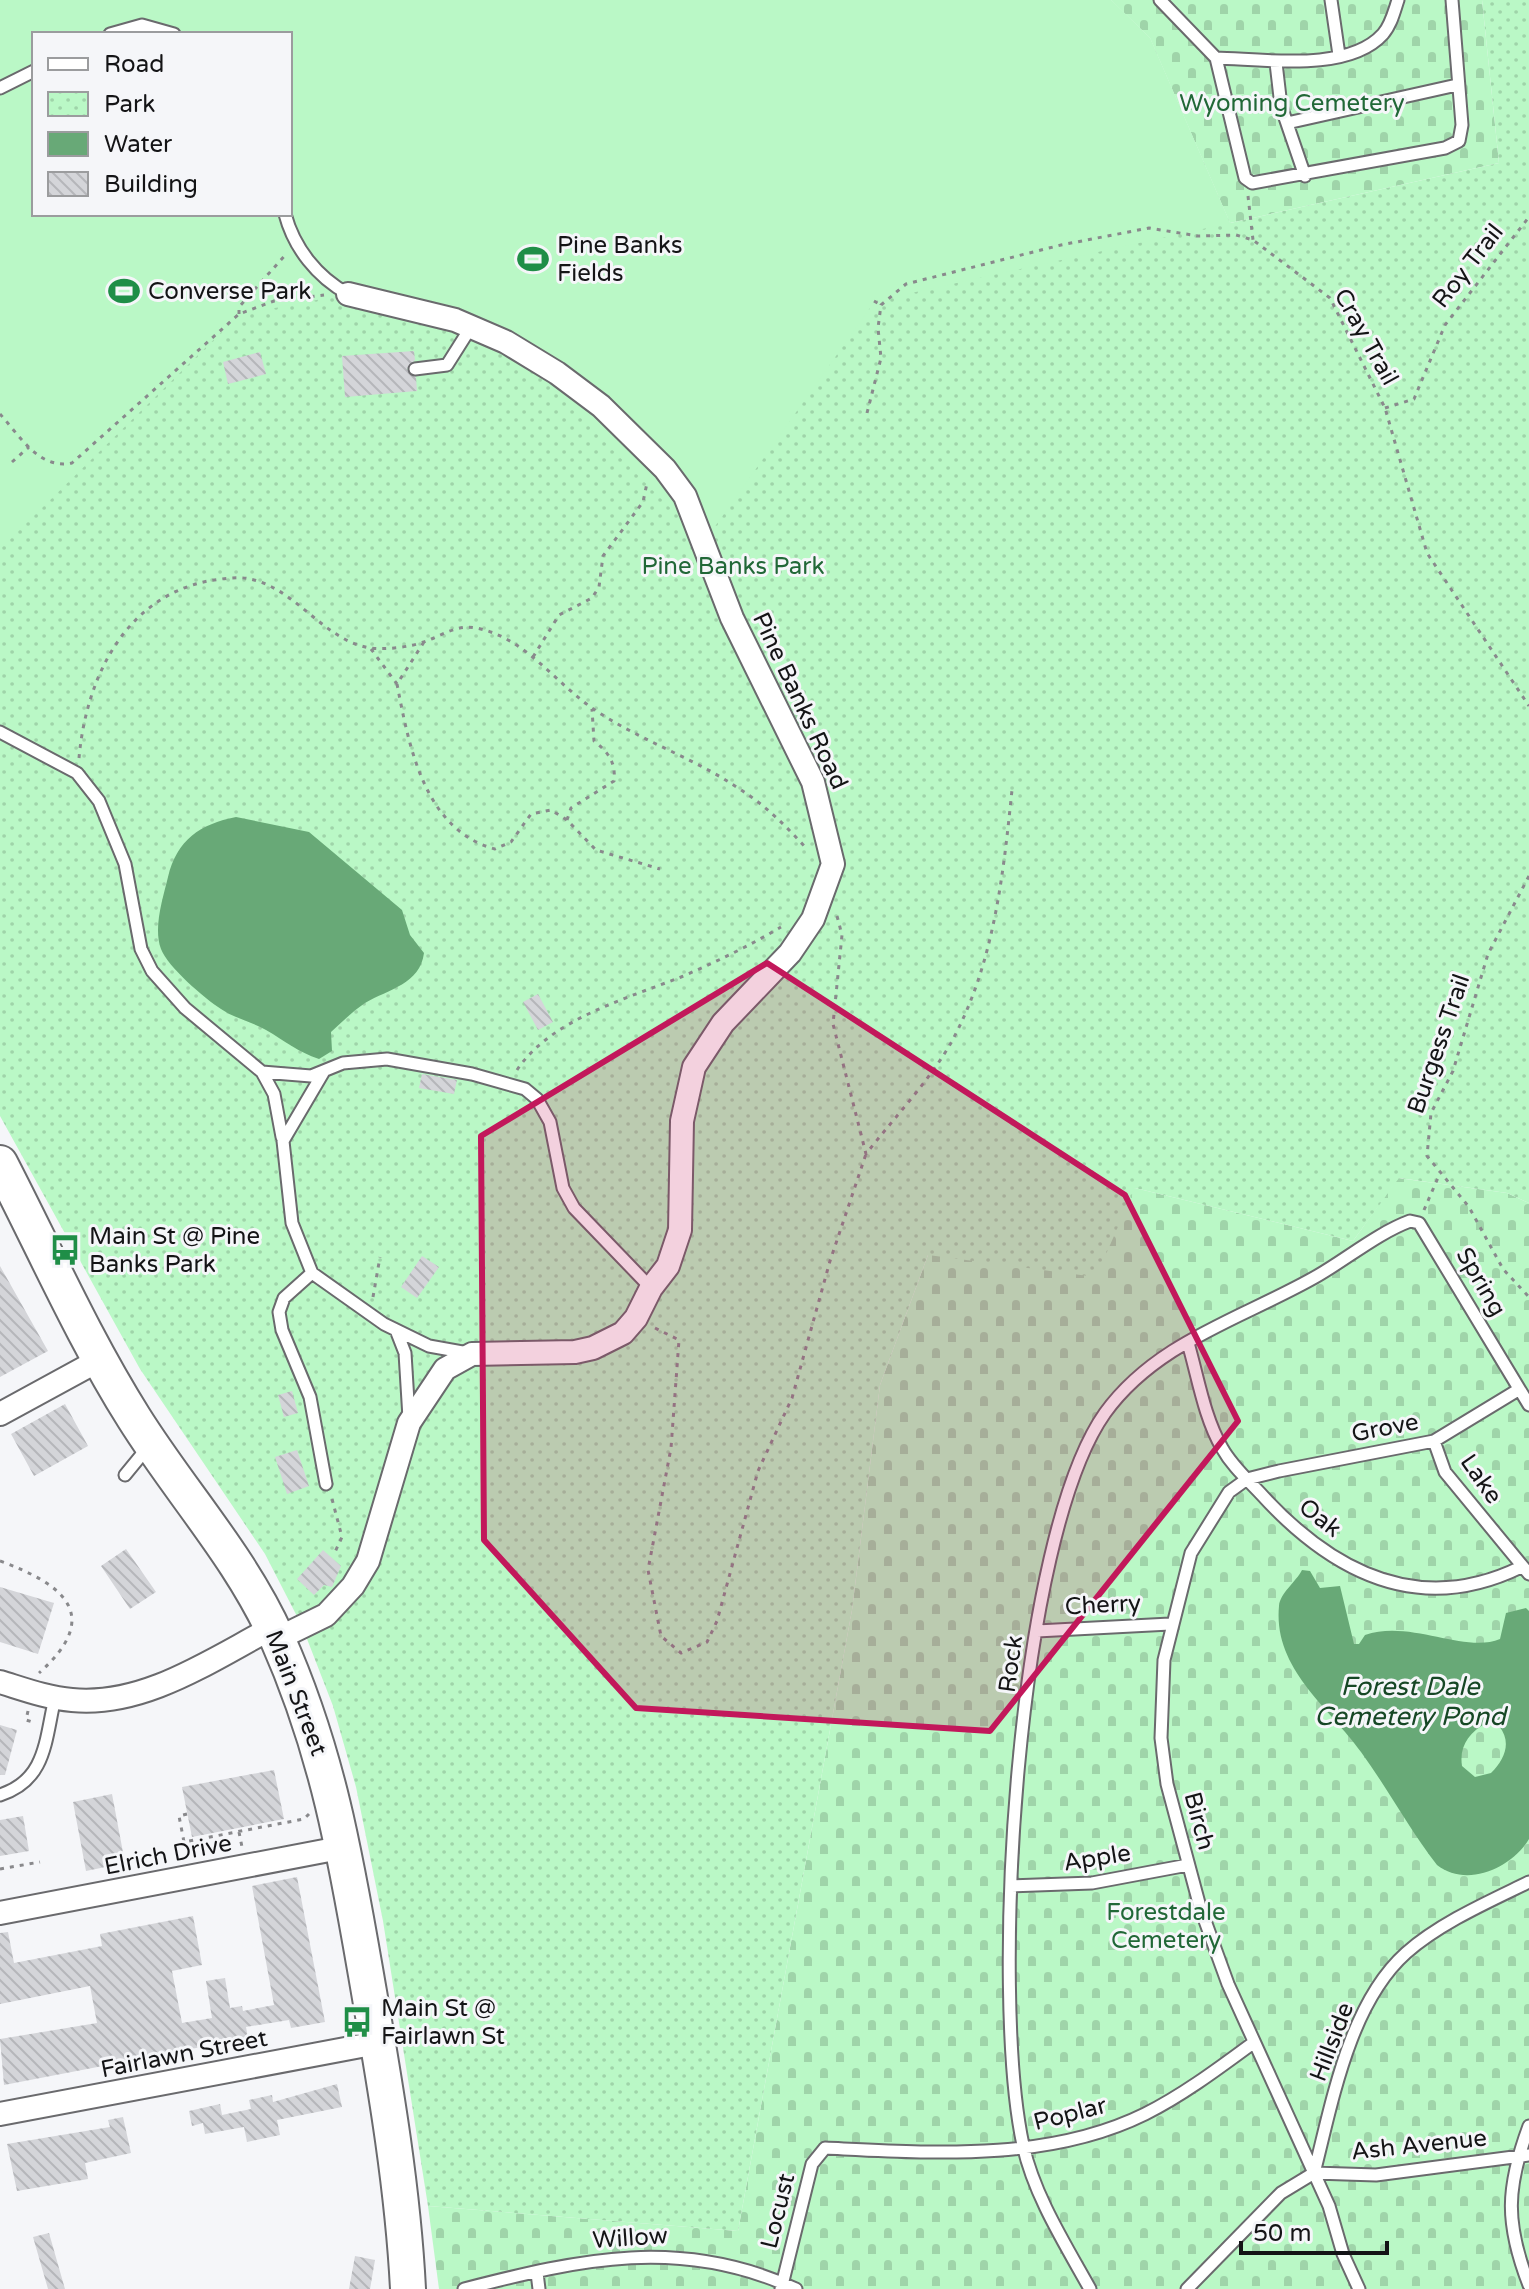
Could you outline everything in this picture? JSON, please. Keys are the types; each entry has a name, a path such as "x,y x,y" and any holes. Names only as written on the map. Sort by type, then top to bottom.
{"main road":[{"name":"Main Street","path":"0,1163 101,1359 151,1444 239,1566 274,1633 322,1754 345,1847 377,2043 408,2289"}],"street":[{"name":"Pine Banks Road","path":"348,294 471,327 506,342 557,373 601,406 665,469 685,496 732,618 813,782 833,864 829,884 813,919 790,953 723,1023 694,1067 682,1121 680,1230 668,1266 651,1288 636,1318 616,1337 575,1352 472,1354"},
{"path":"0,1682 55,1698 91,1701 151,1689 274,1633 326,1615 353,1586 368,1561 409,1423 445,1369 472,1354"},
{"path":"0,1414 101,1359"},
{"name":"Elrich Drive","path":"0,1913 345,1847"},
{"name":"Fairlawn Street","path":"0,2114 377,2043"}],"lane":[{"path":"1160,0 1216,58 1245,178 1252,183 1305,176 1445,148 1459,141 1462,133 1452,0"},
{"path":"1331,0 1339,55"},
{"path":"1216,58 1276,63 1361,50 1380,37 1398,0"},
{"path":"123,31 142,25 167,32"},
{"path":"1276,63 1277,90 1305,176"},
{"path":"0,88 32,72"},
{"path":"1287,123 1457,85"},
{"path":"286,216 297,244 327,283 348,294"},
{"path":"415,369 447,365 471,327"},
{"path":"0,732 77,773 99,801 125,864 141,949 152,971 185,1008 262,1072 274,1094 283,1141 292,1223 312,1273 370,1317 429,1346 472,1354"},
{"path":"262,1072 294,1077 324,1072 343,1063 387,1059 525,1089 545,1110 563,1188 574,1208 651,1288"},
{"path":"283,1141 324,1072"},
{"name":"Rock","path":"1090,2289 1056,2229 1024,2148 1012,2047 1012,1886 1024,1737 1037,1631 1054,1545 1086,1447 1105,1413 1152,1365 1234,1316 1314,1278 1399,1225 1410,1221 1419,1223"},
{"name":"Spring","path":"1419,1223 1529,1405"},
{"path":"312,1273 284,1298 279,1312 282,1330 310,1397 326,1484"},
{"path":"396,1330 405,1353 409,1423"},
{"name":"Oak","path":"1188,1343 1219,1444 1233,1467 1280,1515 1318,1547 1354,1569 1390,1583 1427,1590 1463,1587 1525,1570"},
{"name":"Grove","path":"1247,1479 1434,1441 1518,1390"},
{"name":"Lake","path":"1434,1441 1445,1472 1525,1570"},
{"path":"125,1475 151,1444"},
{"name":"Birch","path":"1247,1479 1229,1492 1206,1524 1191,1553 1170,1624 1164,1660 1161,1738 1167,1784 1212,1942 1301,2152 1314,2173"},
{"name":"Cherry","path":"1037,1631 1170,1624"},
{"path":"0,1795 20,1787 34,1775 45,1751 55,1698"},
{"name":"Apple","path":"1012,1886 1092,1883 1188,1865"},
{"name":"Hillside","path":"1314,2173 1343,2061 1380,1984 1406,1954 1454,1922 1529,1882"},
{"name":"Poplar","path":"825,2148 907,2151 1054,2146 1147,2113 1253,2043"},
{"path":"1529,2126 1510,2194 1510,2226 1529,2285"},
{"name":"Locust","path":"782,2286 812,2164 825,2148"},
{"name":"Ash Avenue","path":"1314,2173 1376,2175 1523,2155"},
{"path":"1187,2289 1281,2193 1314,2173 1353,2282 1359,2289"},
{"name":"Willow","path":"464,2289 606,2260 680,2256 723,2262 796,2289"},
{"path":"537,2273 539,2289"}],"path":[{"path":"867,413 881,358 878,328 881,305 906,284 1061,245 1149,228 1198,236 1236,235 1253,240 1245,178"},
{"name":"Roy Trail","path":"1385,408 1414,399 1445,325 1529,217"},
{"name":"Cray Trail","path":"1253,240 1330,298 1385,408 1427,553 1527,701"},
{"path":"239,314 239,307 278,260 297,244"},
{"path":"0,414 47,462 64,465 79,460 239,314 274,301 348,294"},
{"path":"874,301 881,305"},
{"path":"12,462 29,447"},
{"path":"533,657 559,615 592,598 599,587 603,556 643,502 651,478 656,471 665,469"},
{"path":"77,773 84,713 104,663 129,629 159,598 177,588 220,579 250,579 292,598 337,634 370,648 424,642 444,631 475,627 533,657 592,709 648,744 738,787 784,824 813,856 829,884 842,935 833,1024 866,1154"},
{"path":"397,684 424,642"},
{"path":"370,648 397,684 421,781 450,822 483,846 495,849 511,842 531,814 551,810 567,820 596,850 660,869"},
{"path":"1527,701 1529,706"},
{"path":"567,820 571,808 614,781 616,768 607,752 594,741 592,709"},
{"path":"636,1318 679,1340 671,1448 648,1570 661,1636 681,1653 707,1642 717,1621 758,1471 792,1398 830,1261 866,1154 951,1042 982,971 999,901 1012,790"},
{"name":"Burgess Trail","path":"1529,876 1488,954 1453,1071 1431,1113 1427,1156 1469,1207 1503,1269 1529,1297"},
{"path":"508,1083 528,1053 561,1029 727,957 789,922"},
{"path":"1419,1223 1440,1173"},
{"path":"370,1317 380,1257"},
{"path":"326,1484 338,1512 342,1537 334,1554"},
{"path":"0,1561 37,1574 54,1585 61,1592 70,1613 67,1644 37,1675 26,1720 49,1727"},
{"path":"187,1814 179,1816 184,1842 304,1819 313,1811"},
{"path":"0,1869 40,1862"}],"highlighted area":[{"path":"767,963 1125,1195 1238,1421 990,1731 636,1708 484,1540 481,1136"}],"green space":[{"name":"Pine Banks Park","path":"0,0 1111,0 1150,38 1230,223 1499,163 1482,0 1529,0 1529,1203 1507,1193 1399,1178 1353,1241 1135,1188 1096,1277 928,1255 880,1385 852,1610 738,2231 428,2206 383,1921 356,1787 333,1706 302,1626 265,1554 140,1369 0,1116"},
{"name":"Pine Banks Fields","path":"0,0 1111,0 1150,38 1230,223 875,301 704,542 506,342 348,294 239,315 0,549"},
{"name":"Wyoming Cemetery","path":"1111,0 1482,0 1499,163 1230,223 1150,38"},
{"name":"Forestdale Cemetery","path":"1398,1178 1507,1193 1529,1203 1529,2289 439,2289 428,2206 738,2231 852,1610 880,1385 928,1255 1135,1188 1353,1241"}],"water":[{"path":"236,817 309,832 402,910 410,935 424,953 410,979 365,1003 331,1032 332,1051 319,1059 214,1004 178,973 161,949 158,932 160,913 177,853 201,829"},
{"name":"Forest Dale Cemetery Pond","path":"1302,1570 1310,1571 1320,1588 1340,1586 1354,1644 1359,1644 1365,1635 1382,1631 1486,1642 1500,1639 1506,1613 1526,1608 1529,1611 1529,1839 1511,1859 1487,1872 1474,1875 1449,1872 1437,1865 1361,1752 1306,1686 1285,1649 1279,1629 1282,1597","holes":["1486,1723 1499,1726 1506,1744 1503,1756 1491,1773 1475,1777 1462,1766 1464,1746 1470,1736"]}],"building":[{"path":"414,351 415,360 407,369 416,377 417,391 345,397 342,356"},
{"path":"260,352 266,374 228,384 223,362"},
{"path":"538,994 553,1022 538,1030 523,1002"},
{"path":"422,1074 457,1080 454,1094 419,1088"},
{"path":"422,1256 439,1267 417,1298 401,1287"},
{"path":"0,1266 48,1351 0,1377"},
{"path":"292,1391 298,1413 284,1417 278,1395"},
{"path":"65,1404 88,1446 34,1476 11,1434"},
{"path":"297,1450 309,1486 287,1494 275,1457"},
{"path":"126,1549 156,1592 130,1609 101,1566"},
{"path":"323,1550 341,1566 332,1587 324,1585 314,1595 297,1579"},
{"path":"0,1587 54,1603 38,1654 0,1642"},
{"path":"0,1725 17,1730 5,1775 0,1775"},
{"path":"274,1770 284,1819 192,1837 182,1787"},
{"path":"112,1794 125,1863 86,1871 73,1802"},
{"path":"23,1816 29,1851 0,1856 0,1820"},
{"path":"297,1877 325,2022 291,2028 289,2020 246,2027 248,2038 4,2085 0,2039 97,2023 90,1986 0,2004 0,1933 8,1932 14,1963 102,1946 100,1934 193,1916 202,1965 172,1971 182,2023 212,2018 206,1981 225,1978 230,2008 242,2006 243,2011 274,2005 252,1886"},
{"path":"337,2084 342,2107 277,2120 280,2135 247,2142 244,2127 205,2134 203,2123 192,2126 189,2111 220,2104 222,2115 251,2109 249,2100 272,2095 273,2102"},
{"path":"123,2117 131,2153 85,2163 88,2179 17,2191 7,2144 110,2127 108,2120"},
{"path":"49,2233 65,2289 48,2289 33,2237"},
{"path":"355,2256 375,2260 370,2289 349,2289"}],"place":[{"name":"Pine Banks Fields","path":"533,259"},
{"name":"Converse Park","path":"124,291"},
{"name":"Main St @ Pine Banks Park","path":"65,1250"},
{"name":"Main St @ Fairlawn St","path":"357,2022"}]}
